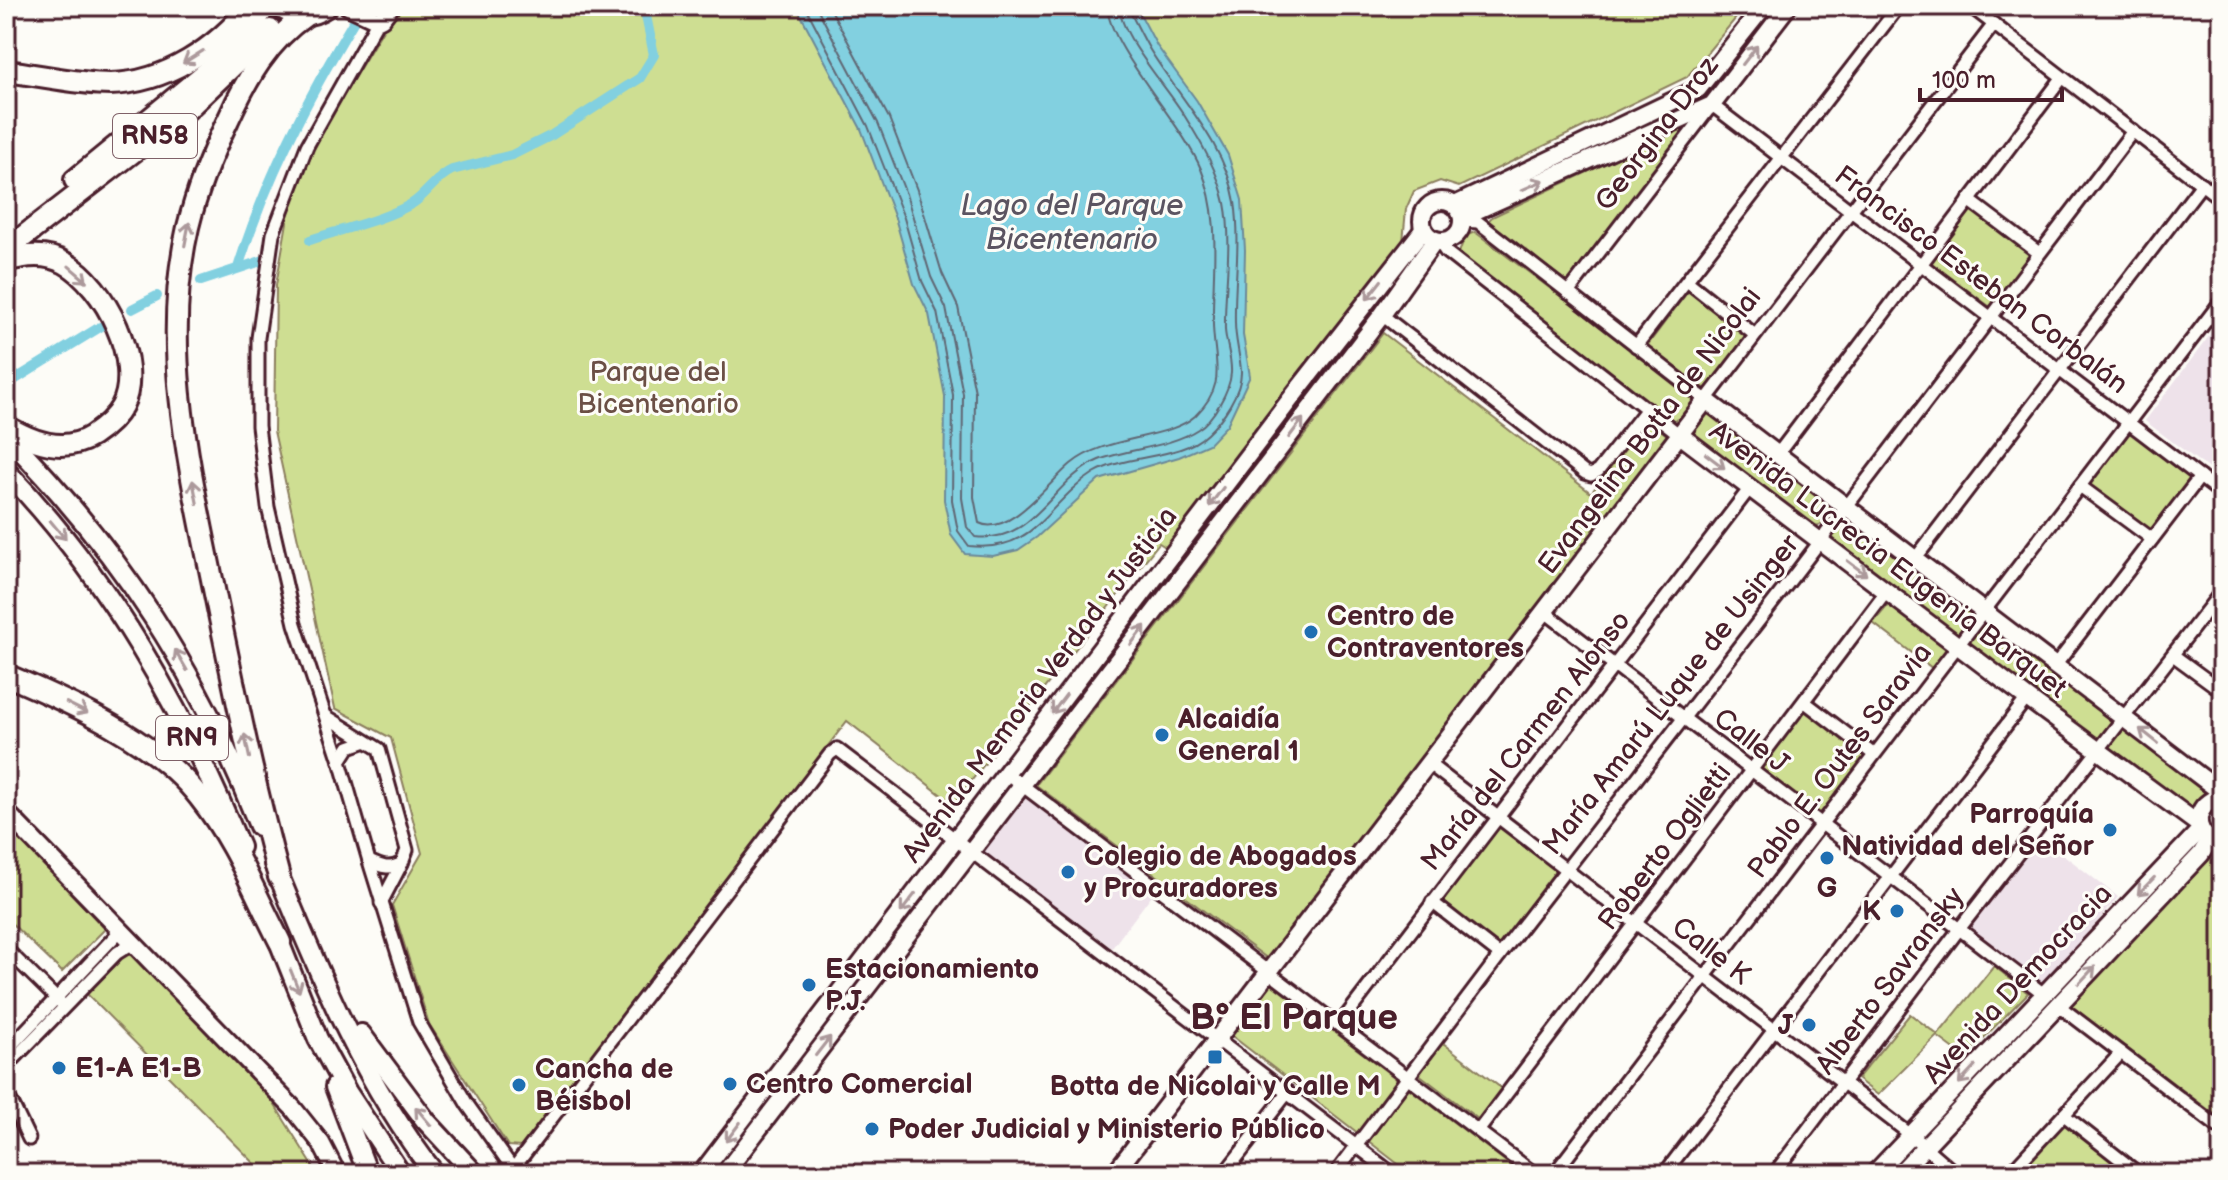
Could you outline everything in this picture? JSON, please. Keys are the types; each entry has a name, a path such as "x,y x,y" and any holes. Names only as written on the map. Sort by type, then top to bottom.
{"highway":[{"path":"6,71 112,84 139,80 168,72 188,62 231,28 251,6"},
{"name":"RN58","path":"6,235 213,67 241,39 266,6"},
{"name":"RN58","path":"6,250 170,124 294,11 327,6"},
{"path":"279,877 242,721 189,463 178,370 179,298 187,230 197,191 234,106 264,54 294,11"},
{"path":"6,261 43,256 65,263 83,276 111,314 125,349 128,373 127,391 118,412 113,420 87,439 73,444 53,445 36,442 6,426"},
{"path":"6,675 116,728 186,781 211,812 280,942"}],"main road":[{"name":"RN9","path":"6,435 85,521 145,600 169,639 234,763 327,986 375,1081 435,1174"},
{"name":"RN9","path":"6,471 89,569 156,672 193,741 280,942 318,1039 355,1105 401,1174"},
{"path":"327,986 426,1121 475,1174"},
{"path":"318,1039 368,1174"}],"street":[{"path":"391,6 387,14 378,20 307,146 273,234 258,338 258,426 268,507 295,624 419,1022 467,1104 515,1171 830,754 837,749 1393,1174"},
{"name":"Georgina Droz","path":"1698,89 1764,6"},
{"name":"Georgina Droz","path":"1568,293 1788,6"},
{"path":"1636,346 1899,6"},
{"path":"1970,6 2222,200"},
{"path":"350,7 378,20"},
{"name":"Evangelina Botta de Nicolai","path":"1114,1174 1994,24"},
{"path":"1777,455 2062,78"},
{"name":"Avenida Memoria Verdad y Justicia","path":"1460,214 1698,89"},
{"name":"Avenida Memoria Verdad y Justicia","path":"1460,214 1712,105"},
{"name":"Francisco Esteban Corbalán","path":"1712,105 2222,494"},
{"name":"María Amarú Luque de Usinger","path":"1335,1174 2133,131"},
{"path":"1915,559 2202,184"},
{"name":"Avenida Memoria Verdad y Justicia","path":"701,1174 1277,416 1432,237 1455,237 1461,230 1460,214 1443,200 1430,204 1422,216 1432,237"},
{"path":"1969,200 2039,253"},
{"name":"Avenida Lucrecia Eugenia Barquet","path":"1460,214 1478,222 2222,795"},
{"name":"Avenida Memoria Verdad y Justicia","path":"724,1174 1382,315 1432,237"},
{"name":"Avenida Lucrecia Eugenia Barquet","path":"1432,237 1446,252 1646,410 2212,837"},
{"path":"1687,281 1755,335"},
{"name":"Pablo E. Outes Saravia","path":"1554,1174 2222,300"},
{"path":"1382,315 1585,473 1591,475 1598,471 1646,410"},
{"path":"2055,666 2200,477"},
{"path":"2080,486 2152,539"},
{"name":"María del Carmen Alonso","path":"1340,1024 1750,488"},
{"name":"Roberto Oglietti","path":"1479,1130 1887,591"},
{"name":"Alberto Savransky","path":"1774,1174 1960,928 2221,593"},
{"name":"Calle J","path":"1545,612 2044,994"},
{"path":"2173,655 2222,691"},
{"path":"1664,1174 2027,698"},
{"path":"1805,702 1873,754"},
{"path":"326,716 379,749 390,786 407,850 381,903"},
{"path":"340,761 349,747 366,741"},
{"name":"Calle K","path":"1429,764 1843,1082 1956,1174"},
{"path":"1006,773 1535,1174"},
{"path":"2212,837 2198,816 2206,802 2222,795"},
{"path":"6,812 293,1108 321,1143 337,1174"},
{"name":"Avenida Democracia","path":"1874,1174 2044,994 2212,837"},
{"name":"Avenida Democracia","path":"1899,1174 2201,854 2212,837"},
{"path":"369,861 387,868 402,863"},
{"path":"1432,902 1500,955"},
{"path":"60,1002 117,953 127,936"},
{"path":"7,1060 127,936"},
{"path":"6,949 60,1002"},
{"path":"2058,1005 2222,1130"},
{"path":"2009,1174 2121,1053"},
{"path":"6,1091 29,1139"},
{"path":"1224,1174 1288,1092"},
{"path":"2064,1115 2139,1174"}],"shaded area":[{"path":"2222,319 2222,479 2145,421"},
{"name":"Colegio de Abogados y Procuradores","path":"1025,797 1154,892 1112,948 983,851"},
{"path":"2038,835 2118,897 2044,986 1968,928"}],"green space":[{"name":"Parque del Bicentenario","path":"397,6 1746,6 1687,77 1459,187 1440,181 1414,191 1406,209 1403,242 1167,548 1159,543 953,804 847,721 521,1147 508,1146 429,1024 392,905 422,853 391,738 335,708 274,431 276,285 289,211 319,137"},
{"path":"1685,126 1689,129 1569,283 1488,221 1492,217"},
{"path":"1970,208 2033,254 1993,309 1930,262"},
{"path":"1475,232 1693,396 1694,403 1681,419 1673,420 1459,253 1465,236"},
{"path":"1689,290 1748,333 1706,389 1647,346"},
{"path":"1383,333 1591,493 1648,420 1668,436 1268,959 1036,785"},
{"path":"1714,410 1830,499 1834,509 1827,520 1809,526 1695,438 1691,430 1704,411"},
{"path":"2129,422 2200,477 2152,539 2080,486"},
{"path":"1853,517 1974,614 1960,634 1951,634 1834,543 1832,537 1847,518"},
{"path":"1890,603 1948,648 1932,668 1873,623"},
{"path":"1986,620 2204,787 2207,797 2192,813 1967,644"},
{"path":"1806,708 1868,755 1819,819 1758,771"},
{"path":"6,825 105,929 62,972 6,918"},
{"path":"1497,826 1557,871 1499,946 1440,902"},
{"path":"2215,848 2222,848 2222,1120 2069,1004"},
{"path":"125,955 133,955 271,1099 318,1174 265,1174 87,994"},
{"path":"1994,966 2028,993 1965,1057 1937,1036 1878,1095 1857,1079 1910,1014 1938,1035"},
{"path":"1270,983 1522,1174 1411,1174 1232,1036"},
{"path":"1443,1043 1501,1088 1478,1119 1419,1074"},
{"path":"2065,1123 2131,1174 2018,1174"}],"water":[{"name":"Lago del Parque Bicentenario","path":"796,6 1136,6 1157,46 1197,101 1228,155 1242,200 1245,250 1243,335 1250,376 1227,425 1209,444 1179,457 1099,480 1037,537 1018,550 993,556 965,554 951,535 944,500 945,396 929,314 914,284 896,221 861,129"}],"waterway":[{"path":"310,240 402,209 452,170 512,155 552,135 640,78 654,55 644,6"},
{"path":"238,268 261,202 289,140 355,19"},
{"path":"201,281 264,260"},
{"path":"132,309 157,296"},
{"path":"6,385 100,327"}],"place":[{"name":"Centro de Contraventores","path":"1311,632"},
{"name":"Alcaidía General 1","path":"1162,735"},
{"name":"Parroquía Natividad del Señor","path":"2110,830"},
{"name":"G","path":"1827,858"},
{"name":"Colegio de Abogados y Procuradores","path":"1068,872"},
{"name":"K","path":"1897,911"},
{"name":"Estacionamiento P.J.","path":"809,985"},
{"name":"J","path":"1809,1025"},
{"name":"Botta de Nicolai y Calle M","path":"1215,1057"},
{"name":"E1-A E1-B","path":"59,1068"},
{"name":"Centro Comercial","path":"730,1084"},
{"name":"Cancha de Béisbol","path":"519,1085"},
{"name":"Poder Judicial y Ministerio Público","path":"872,1129"}],"district":[{"name":"Bº El Parque","path":"1294,1018"}]}
